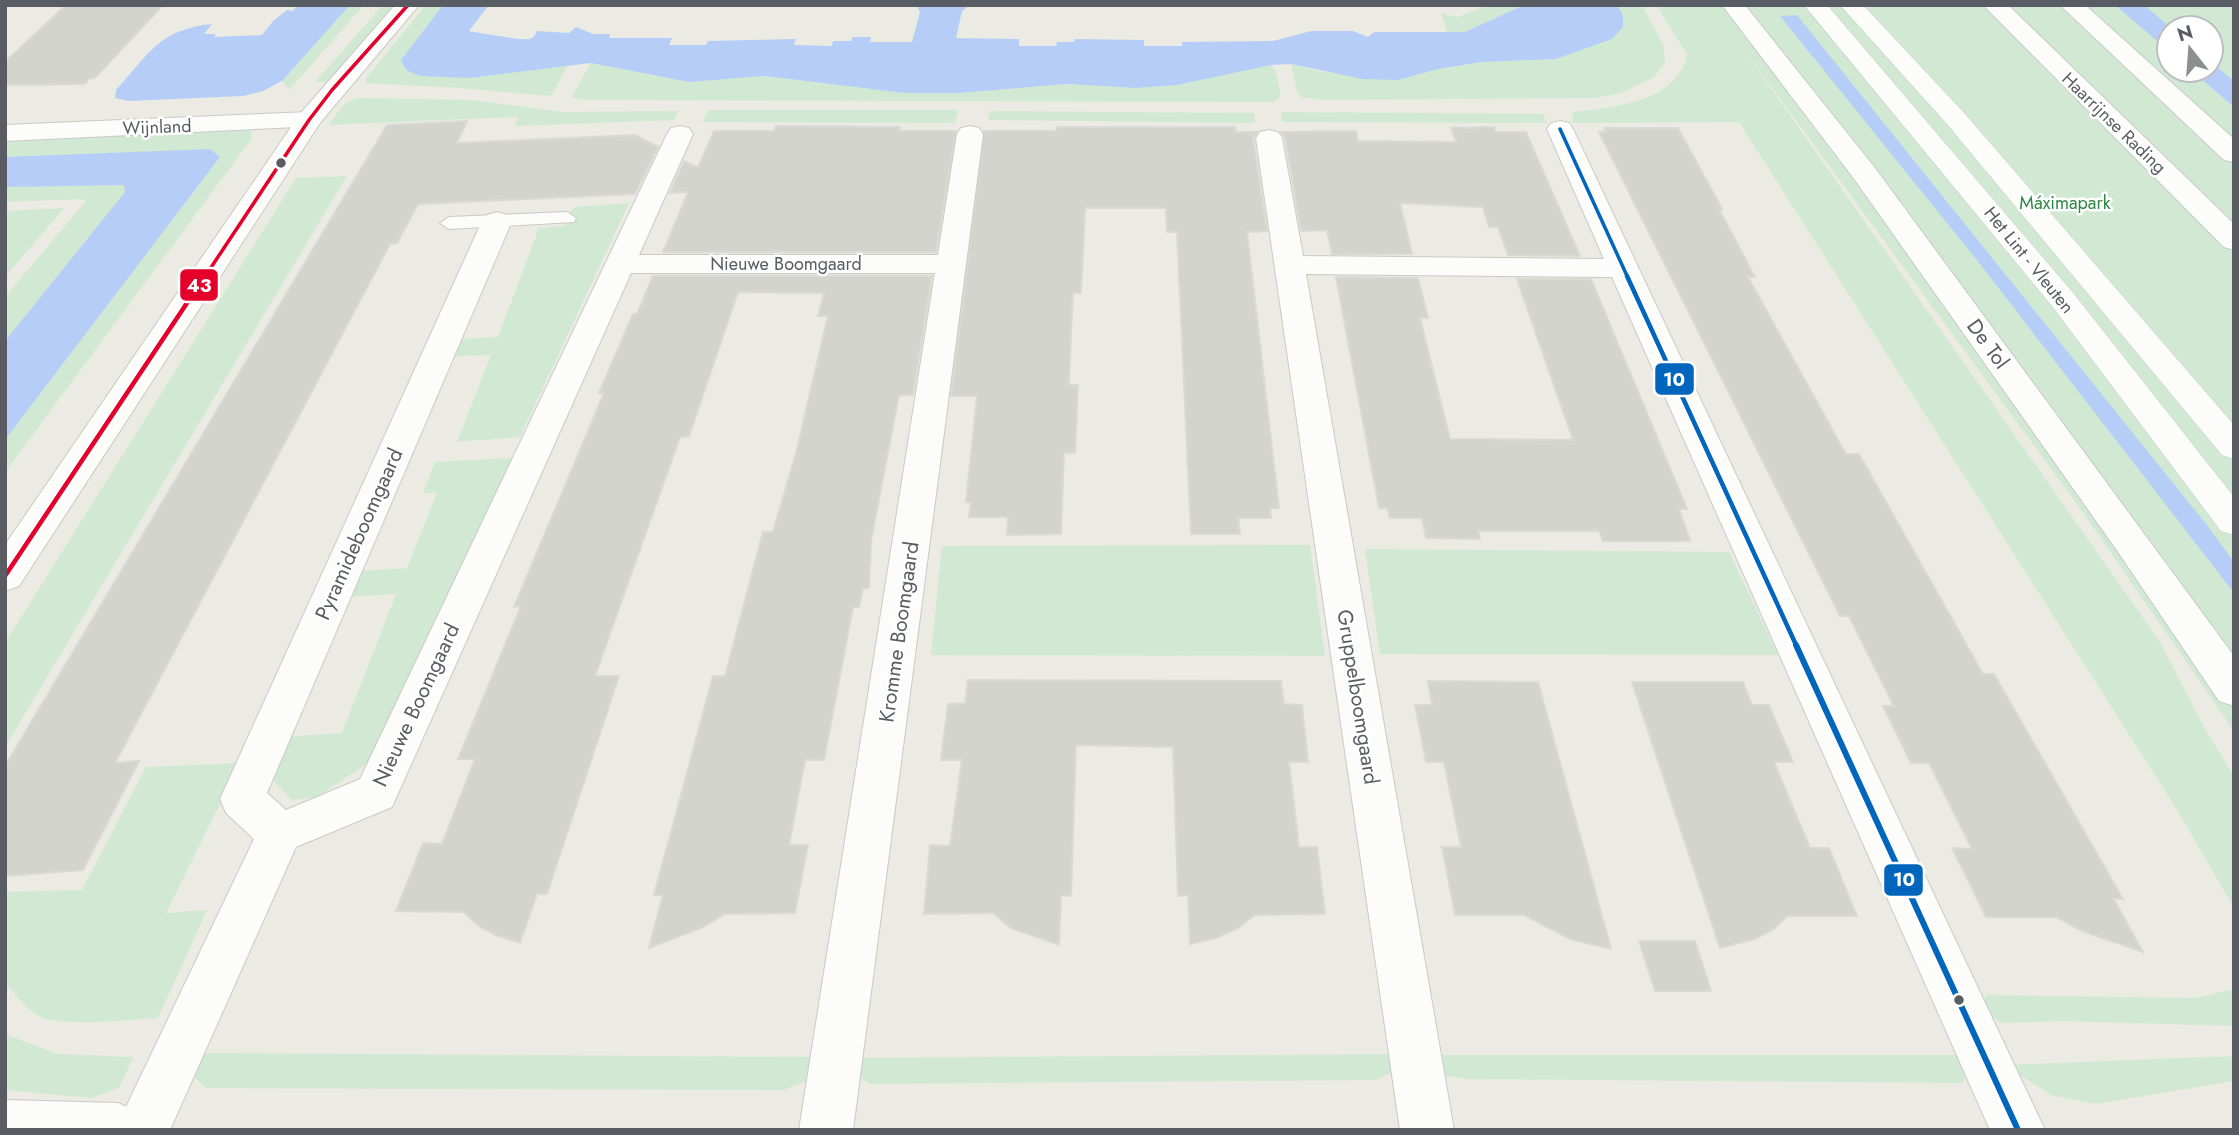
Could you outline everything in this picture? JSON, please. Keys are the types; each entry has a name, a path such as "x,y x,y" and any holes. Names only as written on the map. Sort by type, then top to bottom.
{"street":[{"path":"5,576 309,120 332,90 408,5"},
{"name":"De Tol","path":"1732,5 1865,174 2129,538 2234,689"},
{"name":"Haarrijnse Rading","path":"1994,5 2234,241"},
{"path":"2071,5 2234,154"},
{"path":"1818,8 1852,6"},
{"name":"Het Lint - Vleuten","path":"1852,6 1956,119 2234,447"},
{"name":"Het Lint - Vleuten","path":"1818,8 2063,300 2234,522"},
{"path":"1913,118 1956,119"},
{"name":"Wijnland","path":"5,133 309,120"},
{"path":"1560,129 2018,1130"},
{"name":"Nieuwe Boomgaard","path":"280,834 376,793 680,134"},
{"name":"Kromme Boomgaard","path":"826,1130 970,134"},
{"name":"Gruppelboomgaard","path":"1269,138 1427,1130"},
{"name":"Pyramideboomgaard","path":"280,834 242,799 497,221"},
{"name":"Nieuwe Boomgaard","path":"620,264 952,264"},
{"path":"1289,265 1623,268"},
{"path":"2063,300 2113,301"},
{"path":"142,1130 280,834"},
{"path":"5,1127 118,1130"}],"lane":[{"path":"449,223 567,218"}],"green space":[{"path":"350,5 364,5 289,90 282,81"},
{"path":"383,5 400,5 330,82 315,82"},
{"path":"426,5 444,5 406,70 420,76 568,65 551,96 365,83 367,77"},
{"path":"1489,5 1524,5 1465,32 1447,32 1441,13 1457,17"},
{"path":"1617,5 1642,5 1664,46 1665,63 1654,77 1621,93 1595,98 1321,100 1301,97 1297,92 1291,64 1317,71 1398,80 1438,69 1482,62 1556,59 1582,49 1623,15"},
{"name":"Máximapark","path":"1656,5 2234,5 2234,731 2082,511 1737,40 2160,642 2206,731 2234,776 2234,908 2179,813 1739,122 1572,123 1573,112 1641,100 1671,83 1681,70 1687,54"},
{"path":"591,63 689,82 765,76 904,93 959,93 1072,84 1135,88 1271,65 1275,69 1281,95 1274,102 571,98"},
{"path":"358,98 472,100 564,112 678,111 675,120 515,126 518,117 328,125 345,103"},
{"path":"709,110 958,110 955,123 702,122"},
{"path":"990,111 1254,113 1255,123 988,120"},
{"path":"1281,112 1543,114 1547,123 1282,122"},
{"path":"251,130 252,138 5,472 5,440 220,157 5,157 5,140"},
{"path":"347,176 5,747 5,643 296,178"},
{"path":"103,183 125,185 125,192 5,341 5,297 86,201 5,202 5,187"},
{"path":"629,203 520,437 457,442 491,355 437,357 444,340 498,337 539,228 565,226 573,207"},
{"path":"64,208 5,277 5,211"},
{"path":"512,458 371,761 317,797 292,800 269,776 285,737 342,733 396,594 331,598 343,572 407,568 437,493 423,493 435,462"},
{"path":"1310,545 1325,656 931,655 942,546"},
{"path":"1365,549 1729,552 1778,655 1380,654"},
{"path":"240,763 166,913 207,910 158,1018 76,1022 45,1019 31,1011 5,983 5,892 82,890 146,767"},
{"path":"2234,989 2234,1026 2063,1021 2002,1023 1982,1009 1986,995 2196,998"},
{"path":"5,1034 58,1054 133,1057 119,1088 91,1098 5,1090"},
{"path":"199,1053 810,1057 806,1081 784,1090 207,1088 189,1073"},
{"path":"1402,1054 1400,1068 1376,1080 870,1084 852,1072 858,1058"},
{"path":"1437,1055 1957,1055 1970,1070 1962,1083 1467,1079 1442,1075"},
{"path":"2234,1056 2234,1081 2096,1104 2051,1095 2004,1065"}],"water":[{"path":"297,5 350,5 282,81 263,91 243,96 129,101 115,98 116,90 147,54 167,38 194,27 212,24 204,34 216,34 214,37 262,35 273,21 287,10 293,11"},
{"path":"443,5 489,5 469,31 480,33 525,39 532,38 537,31 569,33 576,27 593,34 610,34 609,38 672,38 669,45 706,45 708,41 796,39 794,45 832,46 833,41 851,41 853,37 871,37 870,42 912,42 920,12 916,5 970,5 962,11 956,38 1019,39 1019,46 1056,46 1057,42 1074,42 1075,39 1144,40 1144,46 1182,46 1182,42 1273,41 1311,31 1353,31 1368,37 1374,32 1465,32 1524,5 1617,5 1623,15 1623,27 1612,39 1556,59 1482,62 1438,69 1398,80 1362,79 1291,64 1271,65 1177,85 1135,88 1068,84 959,93 904,93 765,76 689,82 591,63 470,78 420,76 406,70 401,60"},
{"path":"2115,5 2144,5 2155,14 2155,39"},
{"path":"1797,15 2206,524 2234,562 2234,593 1976,259 1780,16"},
{"path":"2225,74 2234,81 2234,107 2207,84 2225,84"},
{"path":"210,149 220,157 5,440 5,341 125,192 124,185 5,187 5,157"}],"building":[{"path":"66,5 163,5 95,78 90,78 85,84 5,85 5,62"},
{"path":"467,121 457,143 635,135 658,147 635,194 418,204 397,243 390,244 115,763 139,761 83,870 5,876 5,766 387,125"},
{"path":"776,126 900,127 899,131 956,131 936,252 663,252 688,192 670,193 684,161 698,168 714,131 774,131"},
{"path":"1057,127 1235,127 1236,132 1257,132 1253,138 1267,231 1247,232 1279,508 1270,508 1271,518 1238,518 1240,534 1191,534 1177,232 1167,232 1166,208 1085,208 1081,293 1073,293 1071,332 1069,385 1078,385 1075,453 1064,453 1061,534 1007,535 1008,517 969,517 971,502 966,502 977,396 951,396 984,131 1056,131"},
{"path":"1494,127 1495,132 1526,132 1580,256 1508,255 1498,227 1489,227 1483,207 1400,203 1412,254 1332,254 1327,230 1301,231 1285,138 1281,132 1356,131 1358,141 1456,142 1451,128"},
{"path":"1604,128 1678,128 1755,277 1748,277 1838,440 1846,454 1859,454 1983,674 1994,674 2123,899 2113,898 2143,952 2082,931 2056,917 1986,917 1952,848 1972,849 1929,763 1911,763 1883,706 1894,706 1849,616 1840,616 1599,132 1606,132"},
{"path":"653,276 932,276 913,395 899,395 871,541 869,588 863,588 859,607 853,607 824,760 805,760 789,845 808,845 795,913 725,914 703,927 649,948 663,895 654,895 713,676 725,676 763,532 773,532 796,453 828,316 818,316 824,293 738,292 689,436 680,437 595,676 619,676 547,894 537,894 520,943 477,925 464,912 396,911 423,843 442,844 475,759 458,759 521,606 514,607 604,393 599,393 633,314 637,314"},
{"path":"1336,277 1418,278 1428,318 1420,318 1450,439 1573,440 1517,279 1591,279 1687,509 1679,509 1690,541 1603,541 1599,531 1478,531 1480,539 1426,538 1422,518 1390,518 1387,508 1379,508"},
{"path":"968,680 1281,681 1284,704 1302,705 1308,762 1289,762 1299,847 1317,847 1325,914 1255,915 1238,928 1216,938 1190,944 1188,895 1178,896 1173,747 1076,745 1071,896 1061,895 1059,945 1011,928 993,913 924,914 930,845 950,846 962,760 941,760 948,704 965,703"},
{"path":"1428,681 1538,682 1611,949 1570,939 1524,915 1455,915 1442,847 1461,847 1444,762 1426,762 1415,705 1432,705"},
{"path":"1632,682 1743,682 1752,705 1769,705 1793,762 1774,762 1810,848 1829,848 1857,916 1787,916 1774,929 1755,939 1720,948"},
{"path":"1639,941 1695,941 1711,991 1655,991"}],"transit line":[{"name":"43","path":"5,576 309,120 332,90 408,5"},
{"name":"10","path":"1560,129 2018,1130"}]}
